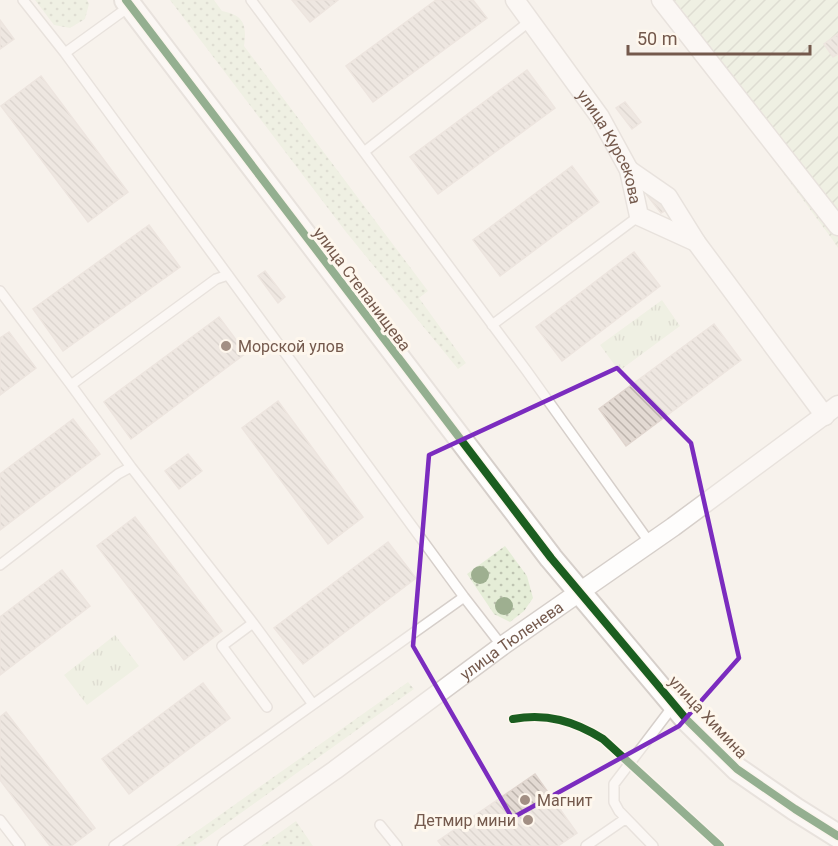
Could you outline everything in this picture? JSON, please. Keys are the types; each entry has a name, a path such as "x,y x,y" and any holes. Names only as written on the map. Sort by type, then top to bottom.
{"street":[{"name":"улица Курсекова","path":"515,0 600,117 629,170 639,216 696,242 832,410"},
{"path":"661,0 838,226"},
{"name":"улица Степанищева","path":"128,3 551,558 581,592"},
{"path":"629,170 668,198 696,242"},
{"name":"улица Тюленева","path":"227,846 344,763 502,645 650,543 832,410"},
{"name":"улица Химина","path":"581,592 687,720 737,769 838,836"}],"lane":[{"path":"23,0 65,53 464,597 502,645"},
{"path":"250,0 606,479 650,543"},
{"name":"улица Степанищева","path":"65,53 128,3"},
{"path":"364,152 530,21"},
{"path":"492,325 639,216"},
{"path":"71,385 216,279 228,275"},
{"path":"1,293 312,703"},
{"path":"0,565 131,466"},
{"path":"114,846 464,597"},
{"path":"253,623 222,646 267,707"},
{"name":"улица Химина","path":"653,846 625,819 614,802 614,784 674,705"},
{"path":"586,846 625,819"},
{"path":"0,820 20,846"},
{"path":"381,825 397,846"}],"highlighted area":[{"path":"617,368 691,443 739,658 679,726 512,818 413,646 429,455"}],"green space":[{"path":"35,0 87,0 89,4 85,19 70,28 54,25"},
{"path":"170,0 214,0 222,11 239,18 245,32 244,46 428,291 419,298 466,363 458,369 346,232"},
{"path":"655,0 838,0 838,248 832,239"},
{"path":"662,300 680,326 619,371 600,345"},
{"path":"505,546 527,576 533,598 524,611 510,622 494,614 467,574"},
{"path":"115,635 139,666 87,705 64,675"},
{"path":"408,682 414,689 195,846 176,846"},
{"path":"296,821 313,846 261,846"}],"building":[{"path":"292,0 338,0 310,22"},
{"path":"436,0 473,0 487,18 373,102 346,66"},
{"path":"0,20 14,39 0,49"},
{"path":"838,34 838,54 833,57 824,44"},
{"path":"527,70 555,108 438,194 410,157"},
{"path":"41,76 128,192 88,222 1,106"},
{"path":"625,102 641,122 632,129 616,108"},
{"path":"572,166 599,202 500,276 473,240"},
{"path":"653,190 668,209 661,213 647,195"},
{"path":"149,225 180,267 63,351 33,309"},
{"path":"634,252 660,286 562,361 536,327"},
{"path":"265,271 285,297 278,303 258,276"},
{"path":"219,317 246,353 131,439 104,402"},
{"path":"714,324 741,360 626,446 599,409"},
{"path":"9,332 36,368 0,395 0,338"},
{"path":"278,401 363,517 328,544 242,428"},
{"path":"73,419 100,454 0,530 0,474"},
{"path":"188,454 202,471 179,489 165,471"},
{"path":"135,517 222,631 184,660 97,546"},
{"path":"388,542 416,578 303,664 274,628"},
{"path":"62,570 90,606 0,675 0,617"},
{"path":"203,683 230,718 129,794 102,759"},
{"path":"6,712 95,828 71,846 50,846 0,780 0,717"},
{"name":"Магнит","path":"535,774 577,833 558,846 442,846 438,841"}],"cycle path":[{"path":"126,0 551,558 687,720 737,769 838,836"},
{"path":"513,719 537,717 560,720 581,727 603,739 720,846"}],"place":[{"name":"Морской улов","path":"226,346"},
{"name":"Магнит","path":"525,800"},
{"name":"Детмир мини","path":"528,820"}]}
